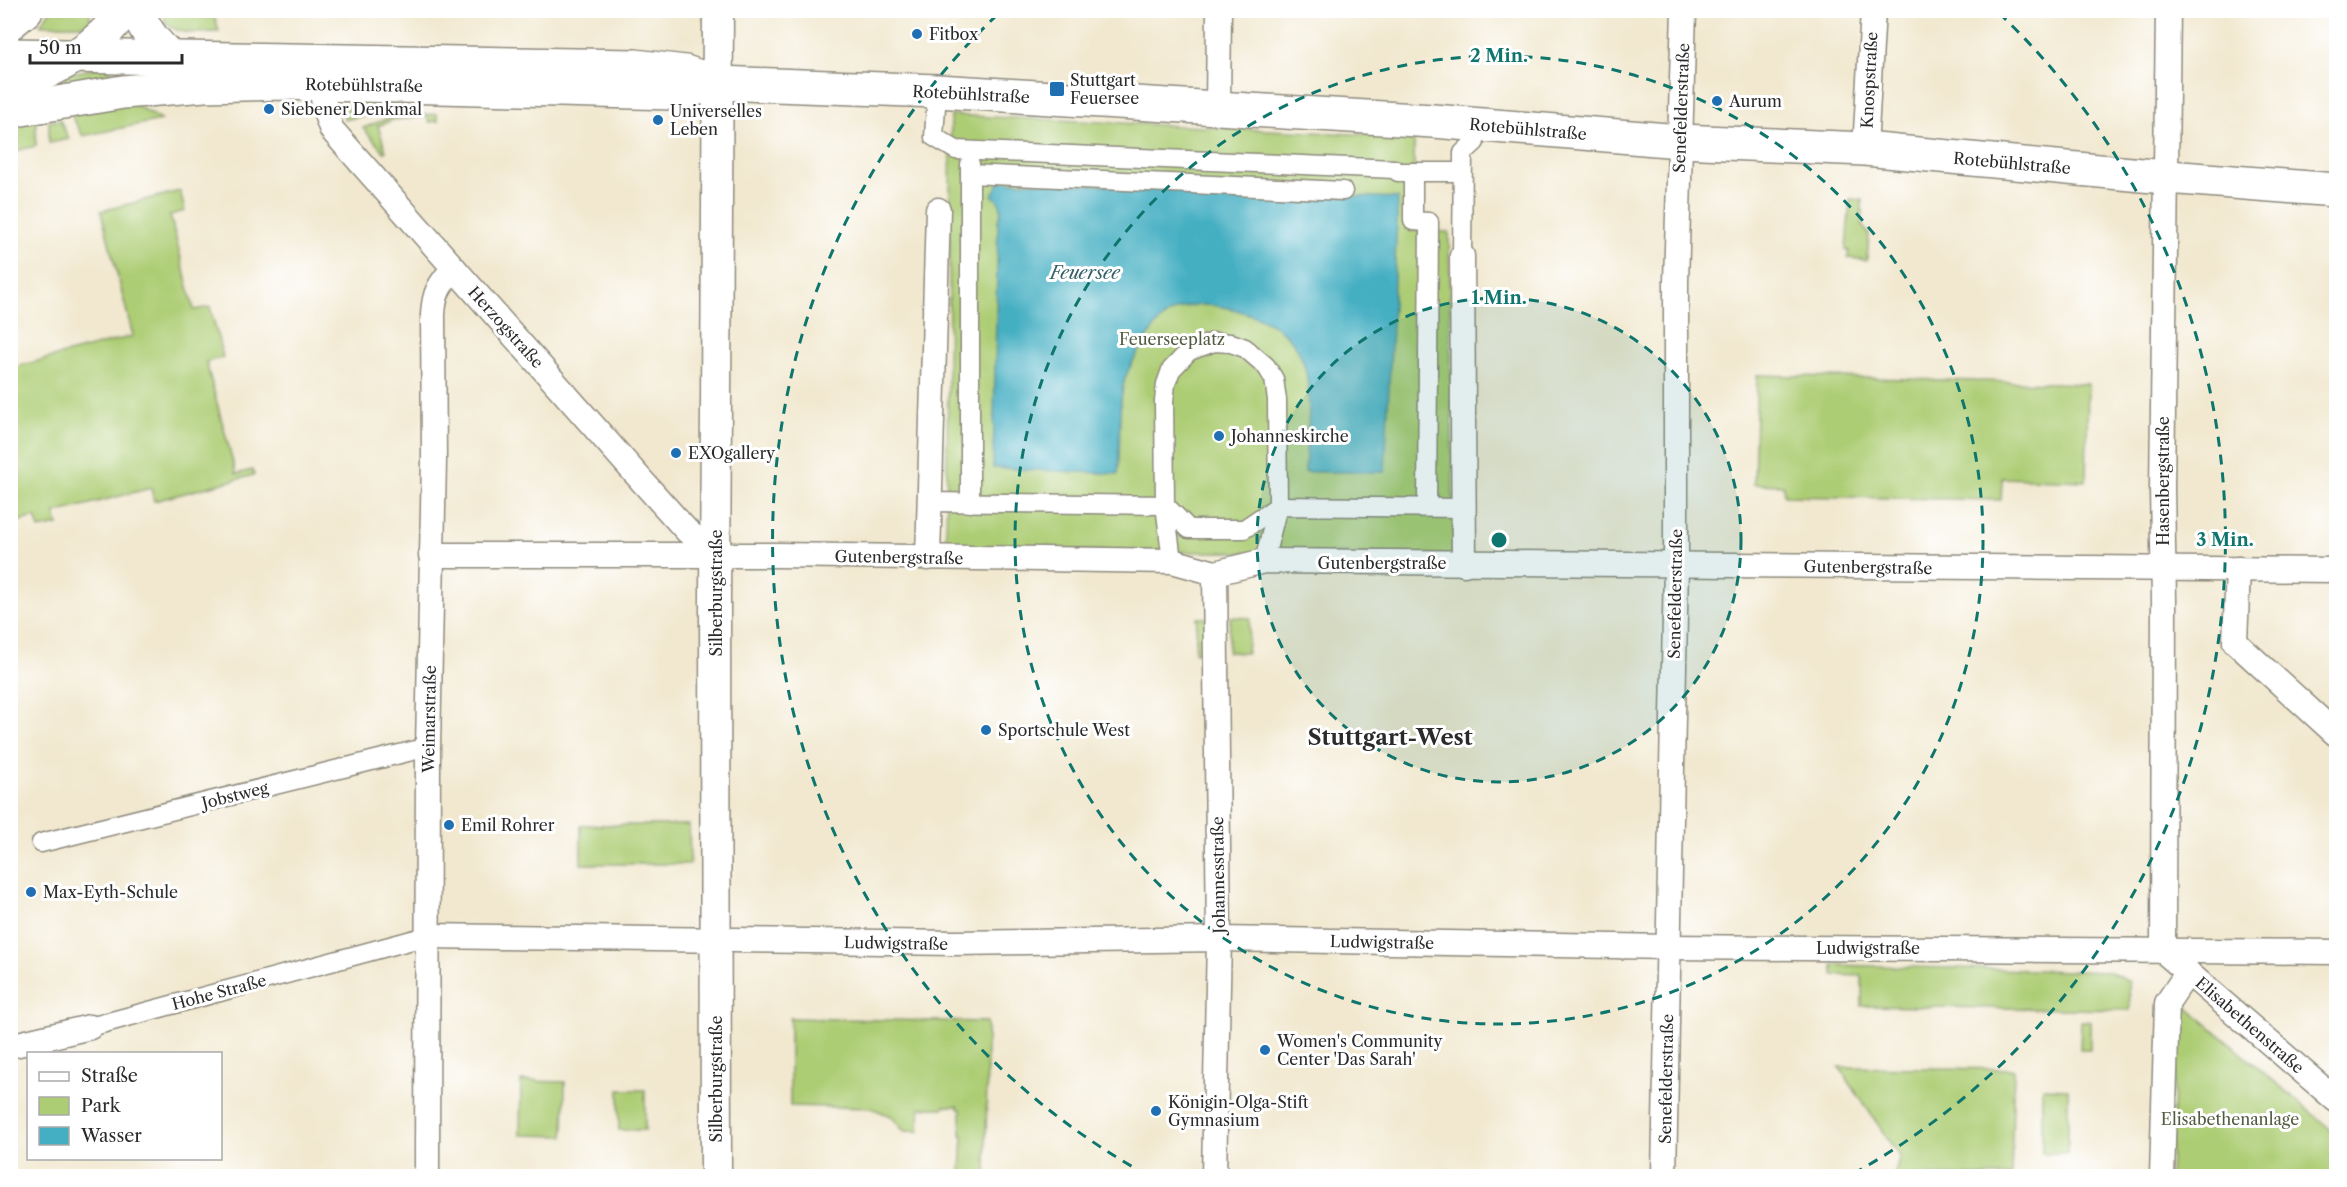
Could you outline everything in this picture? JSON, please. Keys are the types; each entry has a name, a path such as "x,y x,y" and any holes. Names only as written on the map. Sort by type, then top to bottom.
{"main road":[{"path":"10,22 26,10"},
{"path":"10,86 44,74 97,40 116,22 124,10"},
{"path":"138,10 166,73"},
{"name":"Rotebühlstraße","path":"10,55 97,40 166,73 270,83 323,84 607,78 635,66 686,72 718,83 937,91 1477,125 1680,141 1865,149 2166,177 2337,190"},
{"name":"Rotebühlstraße","path":"10,111 72,99 166,73 607,78"}],"street":[{"name":"Silberburgstraße","path":"716,1176 717,10"},
{"path":"1218,108 1219,10"},
{"name":"Senefelderstraße","path":"1664,1176 1676,564 1676,293 1684,10"},
{"name":"Knospstraße","path":"1865,149 1873,10"},
{"name":"Hasenbergstraße","path":"2163,951 2162,569 2168,10"},
{"name":"Herzogstraße","path":"323,84 322,100 332,130 687,531 716,555"},
{"path":"937,91 934,137 956,150 1394,169 1398,172 1462,172"},
{"path":"1464,564 1462,172 1463,153 1475,142 1477,125"},
{"path":"970,151 970,503"},
{"path":"1413,172 1413,221 1429,222 1427,507"},
{"path":"970,174 1343,191"},
{"path":"928,558 938,210"},
{"name":"Weimarstraße","path":"427,1176 428,747 434,460 434,299 440,285 454,268"},
{"path":"1172,561 1165,505 1164,401 1166,384 1171,370 1189,351 1214,342 1232,343 1245,348 1266,366 1274,379 1277,400 1278,506 1264,561"},
{"path":"930,502 1165,505 1189,529 1244,529 1278,506 1463,508"},
{"name":"Gutenbergstraße","path":"431,555 716,555 1172,561 1215,573 1264,561 2337,570"},
{"path":"2238,569 2235,642 2337,734"},
{"name":"Johannesstraße","path":"1214,1176 1219,939 1215,573"},
{"name":"Jobstweg","path":"41,843 428,747"},
{"name":"Ludwigstraße","path":"427,936 955,943 1219,939 1669,947 2337,952"},
{"name":"Hohe Straße","path":"10,1046 90,1028 427,936"},
{"name":"Elisabethenstraße","path":"2163,951 2337,1100"},
{"path":"2162,1176 2167,1003 2188,972"}],"green space":[{"path":"50,11 90,11 90,25 40,25"},
{"path":"165,11 213,11 219,32 190,33 177,30 165,22"},
{"path":"107,65 115,78 66,84 65,75"},
{"path":"403,96 404,106 344,120 344,113 354,98"},
{"path":"129,101 161,120 83,136 71,115"},
{"path":"437,114 438,121 429,122 428,117 392,120 378,126 386,151 384,152 363,128 391,117"},
{"name":"Feuerseeplatz","path":"951,115 1414,137 1415,231 1449,232 1454,555 946,549"},
{"path":"36,117 36,146 11,152 11,124"},
{"path":"60,120 69,139 49,143 49,122"},
{"path":"180,191 185,211 170,215 194,310 210,307 223,357 206,362 236,474 253,470 254,475 154,501 151,488 55,513 58,525 39,529 35,517 11,523 11,368 133,336 101,211"},
{"path":"1850,199 1862,200 1862,225 1869,235 1867,260 1848,258 1849,250 1846,250"},
{"path":"1757,375 2088,384 2086,481 2002,478 2001,500 1784,496 1783,485 1754,484"},
{"path":"1230,617 1250,618 1247,653 1228,652"},
{"path":"1197,618 1206,618 1205,653 1195,653"},
{"path":"581,825 689,825 690,864 581,864"},
{"path":"1833,965 2110,972 2129,982 2130,1010 1862,1006 1862,976 1833,975"},
{"name":"Elisabethenanlage","path":"2178,999 2336,1134 2336,1176 2170,1176"},
{"path":"790,1018 987,1022 986,1176 888,1176 888,1174 943,1172 943,1175 957,1175 961,1172 963,1135 961,1135 961,1109 958,1109 958,1106 920,1108 919,1131 904,1131 891,1116 871,1108 790,1106"},
{"path":"2081,1021 2090,1021 2090,1049 2080,1049"},
{"path":"1839,1067 2014,1069 2011,1176 1894,1176 1900,1157"},
{"path":"521,1081 565,1082 564,1136 520,1135"},
{"path":"2042,1088 2068,1089 2068,1153 2042,1153"},
{"path":"619,1090 645,1090 645,1130 619,1130"}],"water":[{"name":"Feuersee","path":"1000,181 1398,198 1385,472 1305,472 1309,412 1308,382 1296,347 1280,330 1259,318 1229,308 1205,305 1181,308 1161,320 1131,366 1125,378 1121,402 1118,474 993,468 998,220 1001,210 998,200 992,195"}],"place":[{"name":"Fitbox","path":"917,34"},
{"name":"Stuttgart Feuersee","path":"1057,89"},
{"name":"Aurum","path":"1717,101"},
{"name":"Siebener Denkmal","path":"269,109"},
{"name":"Universelles Leben","path":"658,120"},
{"name":"Johanneskirche","path":"1219,436"},
{"name":"EXOgallery","path":"676,453"},
{"name":"Sportschule West","path":"986,730"},
{"name":"Emil Rohrer","path":"449,825"},
{"name":"Max-Eyth-Schule","path":"31,892"},
{"name":"Women's Community Center 'Das Sarah'","path":"1265,1050"},
{"name":"Königin-Olga-Stift Gymnasium","path":"1156,1111"}],"district":[{"name":"Stuttgart-West","path":"1390,737"}]}
